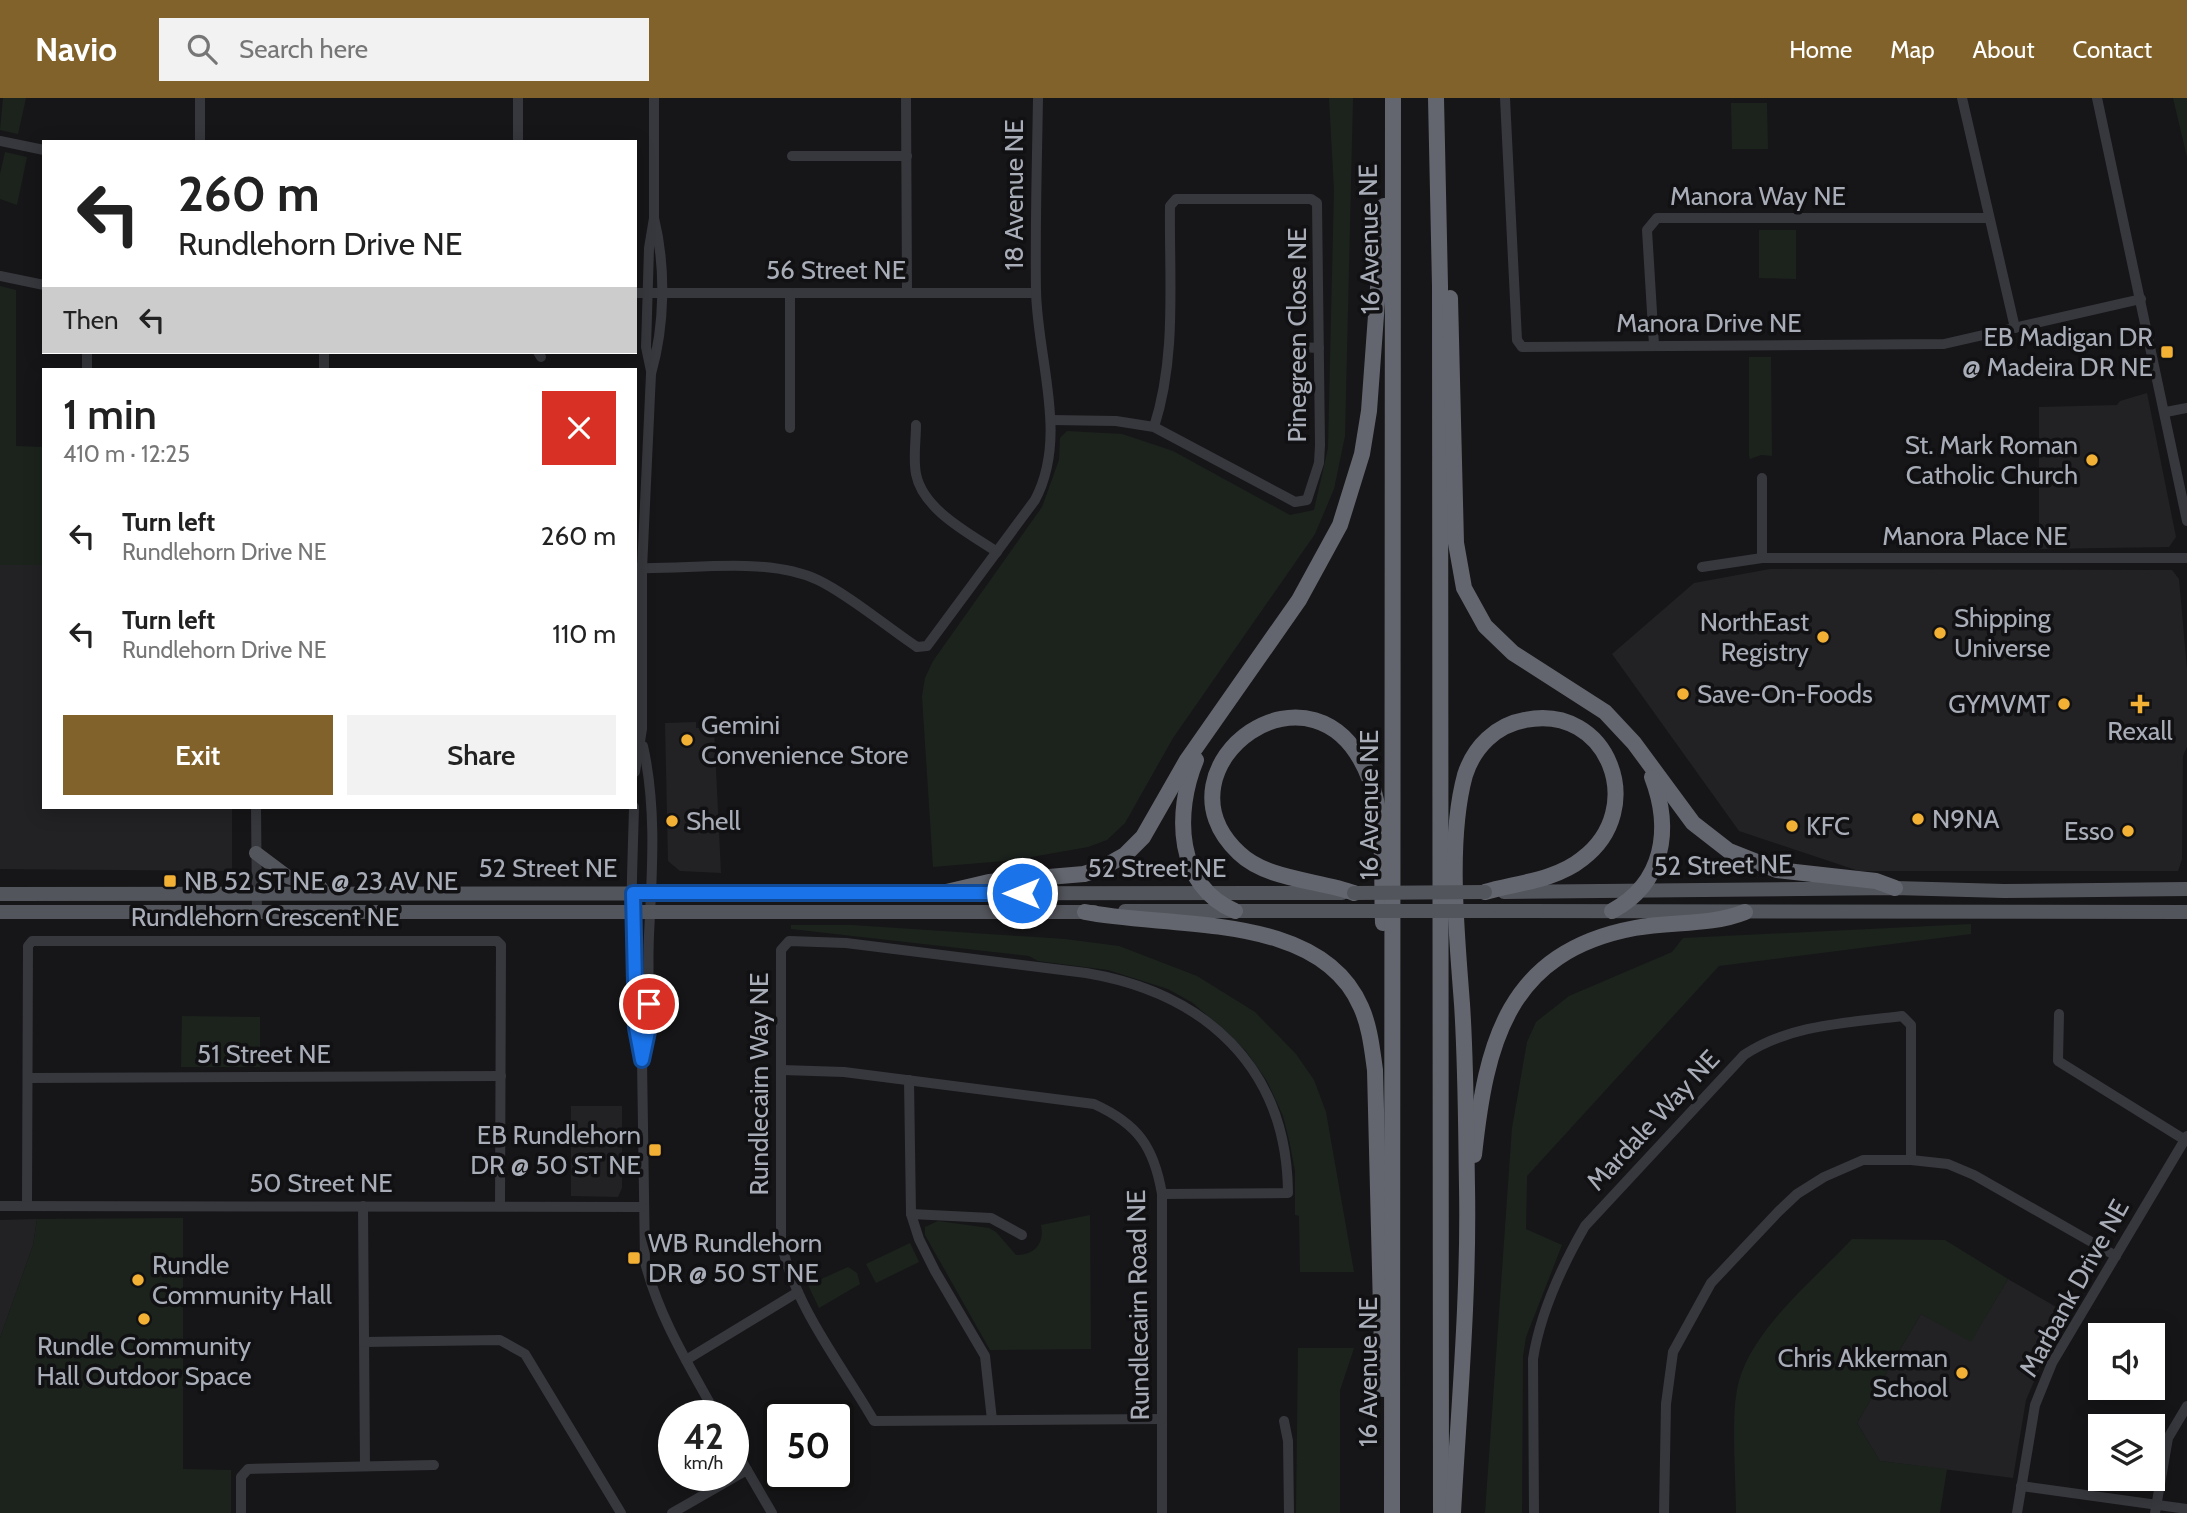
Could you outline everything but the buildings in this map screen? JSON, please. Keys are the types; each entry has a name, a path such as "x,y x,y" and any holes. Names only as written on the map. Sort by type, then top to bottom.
{"highway":[{"name":"16 Avenue NE","path":"1391,1513 1395,285 1393,98"},
{"path":"1436,98 1441,1513"},
{"path":"942,893 989,882 1084,874 1113,863 1143,836 1187,760 1307,587 1340,525 1353,490 1369,411 1386,186 1392,161"},
{"path":"1438,199 1449,250 1456,532 1464,587 1477,614 1493,636 1526,662 1605,712 1643,755 1693,823 1729,851 1777,870 1875,881 1895,888"},
{"path":"1354,893 1261,868 1240,854 1222,832 1214,805 1218,772 1234,744 1255,726 1292,717 1330,727 1352,746 1371,781 1378,811 1392,1125"},
{"path":"1453,1513 1467,1258 1456,864 1460,801 1466,772 1487,738 1522,720 1564,721 1598,745 1612,767 1618,798 1610,827 1591,852 1570,867 1485,892"},
{"path":"1208,732 1188,783 1183,829 1191,865 1208,893 1219,904 1235,911"},
{"path":"1612,911 1641,891 1653,872 1662,827 1659,798 1643,755"},
{"path":"1085,912 1120,919 1247,931 1280,939 1322,959 1344,981 1361,1006 1371,1042 1377,1096 1385,1480 1391,1513"},
{"path":"1467,1185 1491,1047 1505,1016 1538,974 1571,950 1597,938 1649,926 1724,921 1745,912"}],"main road":[{"path":"256,853 288,877 336,892"},
{"name":"52 Street NE","path":"0,894 2187,889"},
{"name":"52 Street NE","path":"0,912 2187,912"}],"street":[{"path":"200,98 200,140"},
{"path":"518,98 518,140"},
{"path":"642,1060 649,1027 652,912 650,778 642,740 639,568 651,374 646,347 649,248 654,218 654,98"},
{"path":"906,98 907,292"},
{"name":"18 Avenue NE","path":"639,568 771,568 799,573 820,581 917,648 927,646 997,552 1045,481 1051,459 1051,420 1036,293 1038,98"},
{"name":"Manora Drive NE","path":"1505,98 1517,340 1522,347 1944,344 2141,299"},
{"path":"1962,98 2015,328"},
{"path":"2097,98 2187,520"},
{"path":"0,141 42,150"},
{"path":"792,156 906,156"},
{"name":"Pinegreen Close NE","path":"1051,420 1116,421 1154,427 1295,502 1307,500 1319,463 1317,203 1311,199 1175,199 1170,206 1169,362 1164,396 1154,427"},
{"path":"651,374 659,347 662,248 654,218"},
{"name":"Manora Way NE","path":"1654,345 1647,230 1657,218 1989,218"},
{"path":"0,276 42,285"},
{"name":"56 Street NE","path":"637,292 1036,293"},
{"path":"790,293 790,428"},
{"path":"1300,347 1319,348"},
{"path":"2166,412 2187,408"},
{"path":"916,425 916,474 923,494 944,514 997,552"},
{"path":"637,426 649,426"},
{"path":"1762,478 1762,558"},
{"name":"Manora Place NE","path":"1702,567 1762,558 2187,558"},
{"path":"637,763 642,740"},
{"path":"256,809 257,912"},
{"path":"634,809 632,912 636,1028 642,1060 642,1207 645,1262 653,1295 666,1325 708,1400"},
{"name":"Rundlehorn Crescent NE","path":"27,1205 28,946 32,941 233,939 497,941 501,945 500,1206"},
{"name":"Rundlecairn Way NE","path":"1162,1194 1288,1193 1287,1162 1279,1120 1258,1081 1234,1046 1201,1015 1166,995 1122,979 846,943 789,940 781,950 781,1241 786,1265 798,1292 874,1421 1162,1419"},
{"path":"2059,1014 2058,1061 2186,1138"},
{"name":"Mardale Way NE","path":"1534,1513 1533,1359 1537,1335 1573,1247 1585,1226 1744,1055 1765,1041 1797,1031 1902,1016 1911,1025 1911,1160"},
{"name":"Rundlecairn Road NE","path":"782,1070 845,1072 1094,1104 1121,1116 1138,1133 1156,1162 1162,1194 1162,1513"},
{"name":"51 Street NE","path":"28,1078 501,1076"},
{"path":"909,1080 911,1214 935,1271 985,1356 992,1420"},
{"name":"Marbank Drive NE","path":"2017,1513 2035,1405 2052,1363 2186,1138"},
{"path":"1664,1513 1666,1404 1673,1352 1710,1283 1779,1211 1824,1177 1863,1160 1911,1160 1948,1164 1973,1175 2116,1256"},
{"name":"50 Street NE","path":"0,1206 642,1207"},
{"path":"363,1206 365,1466"},
{"path":"911,1214 991,1218 1022,1235"},
{"path":"686,1360 798,1292"},
{"path":"364,1342 500,1340 525,1354 621,1513"},
{"path":"2155,1509 2168,1438 2187,1406"},
{"path":"1284,1421 1289,1441 1289,1513"},
{"path":"240,1513 241,1477 248,1469 434,1465"},
{"path":"749,1473 772,1513"},
{"path":"2021,1486 2155,1509 2187,1509"},
{"path":"672,1513 710,1491"}],"shaded area":[{"path":"3,98 26,98 18,134 0,130"},
{"path":"1329,98 1353,98 1345,436 1334,489 1315,534 1173,738 1125,823 1107,840 1088,847 1015,860 933,867 922,696 925,678 933,661 1042,507 1059,460 1060,438 1067,431 1122,434 1173,451 1290,515 1314,510 1328,448 1334,190"},
{"path":"2173,98 2187,98 2187,157"},
{"path":"1731,103 1767,103 1768,149 1732,149"},
{"path":"5,152 27,157 17,205 0,199 0,174"},
{"path":"1759,230 1796,230 1796,279 1759,278"},
{"path":"0,286 16,290 16,446 42,447 42,565 0,565"},
{"path":"1749,357 1771,357 1772,456 1761,455 1750,459 1749,456"},
{"path":"2147,393 2176,537 2169,547 2039,549 2039,407 2117,405 2120,401"},
{"path":"0,565 42,565 42,809 232,809 232,871 0,869"},
{"path":"1770,569 2172,570 2179,579 2187,669 2187,747 2183,756 2182,859 2178,871 1859,871 1739,831 1612,654 1694,583"},
{"path":"696,722 696,728 714,728 721,873 680,871 668,861 665,723"},
{"path":"1971,924 1971,934 1719,966 1527,1176 1526,1229 1562,1245 1526,1337 1523,1356 1522,1513 1485,1513 1512,1128 1527,1042 1536,1022 1569,996 1672,952 1683,938"},
{"path":"791,925 852,925 1065,939 1119,946 1197,976 1255,1012 1296,1054 1314,1080 1326,1112 1354,1272 1300,1272 1299,1216 1295,1215 1295,1171 1283,1116 1267,1081 1246,1051 1193,1003 1168,989 1108,970 1038,961 1029,956 791,929"},
{"path":"182,1016 260,1017 260,1067 181,1067"},
{"path":"571,1106 622,1106 622,1188 618,1197 571,1196"},
{"path":"1090,1215 1091,1349 990,1350 925,1235 925,1227 938,1221 989,1228 996,1232 1016,1255 1028,1253 1037,1247 1041,1238 1041,1225"},
{"path":"183,1218 183,1469 231,1470 231,1513 0,1513 0,1338 33,1245 37,1219"},
{"path":"37,1219 33,1245 0,1338 0,1220"},
{"path":"1852,1239 1945,1240 2008,1279 1971,1342 1921,1314 1857,1423 1880,1461 1947,1469 1940,1513 1736,1513 1734,1418 1737,1390 1743,1369 1767,1328"},
{"path":"910,1243 919,1262 876,1283 866,1264"},
{"path":"848,1267 857,1273 860,1284 819,1308 808,1285"},
{"name":"Chris Akkerman School","path":"2008,1279 2070,1315 2042,1363 2026,1400 2013,1478 1880,1461 1857,1423 1921,1314 1971,1341"},
{"path":"1298,1348 1354,1348 1340,1390 1340,1513 1296,1513"}],"place":[{"name":"EB Madigan DR @ Madeira DR NE","path":"2167,352"},
{"name":"St. Mark Roman Catholic Church","path":"2092,460"},
{"name":"Shipping Universe","path":"1940,633"},
{"name":"NorthEast Registry","path":"1823,637"},
{"name":"Save-On-Foods","path":"1683,694"},
{"name":"GYMVMT","path":"2064,704"},
{"name":"Rexall","path":"2140,704"},
{"name":"Gemini Convenience Store","path":"687,740"},
{"name":"N9NA","path":"1918,819"},
{"name":"Shell","path":"672,821"},
{"name":"KFC","path":"1792,826"},
{"name":"Esso","path":"2128,831"},
{"name":"NB 52 ST NE @ 23 AV NE","path":"170,881"},
{"name":"EB Rundlehorn DR @ 50 ST NE","path":"655,1150"},
{"name":"WB Rundlehorn DR @ 50 ST NE","path":"634,1258"},
{"name":"Rundle Community Hall","path":"138,1280"},
{"name":"Rundle Community Hall Outdoor Space","path":"144,1319"},
{"name":"Chris Akkerman School","path":"1962,1373"}],"route":[{"path":"649,1004 649,1027 642,1060 636,1028 633,893 1022,893"}]}
